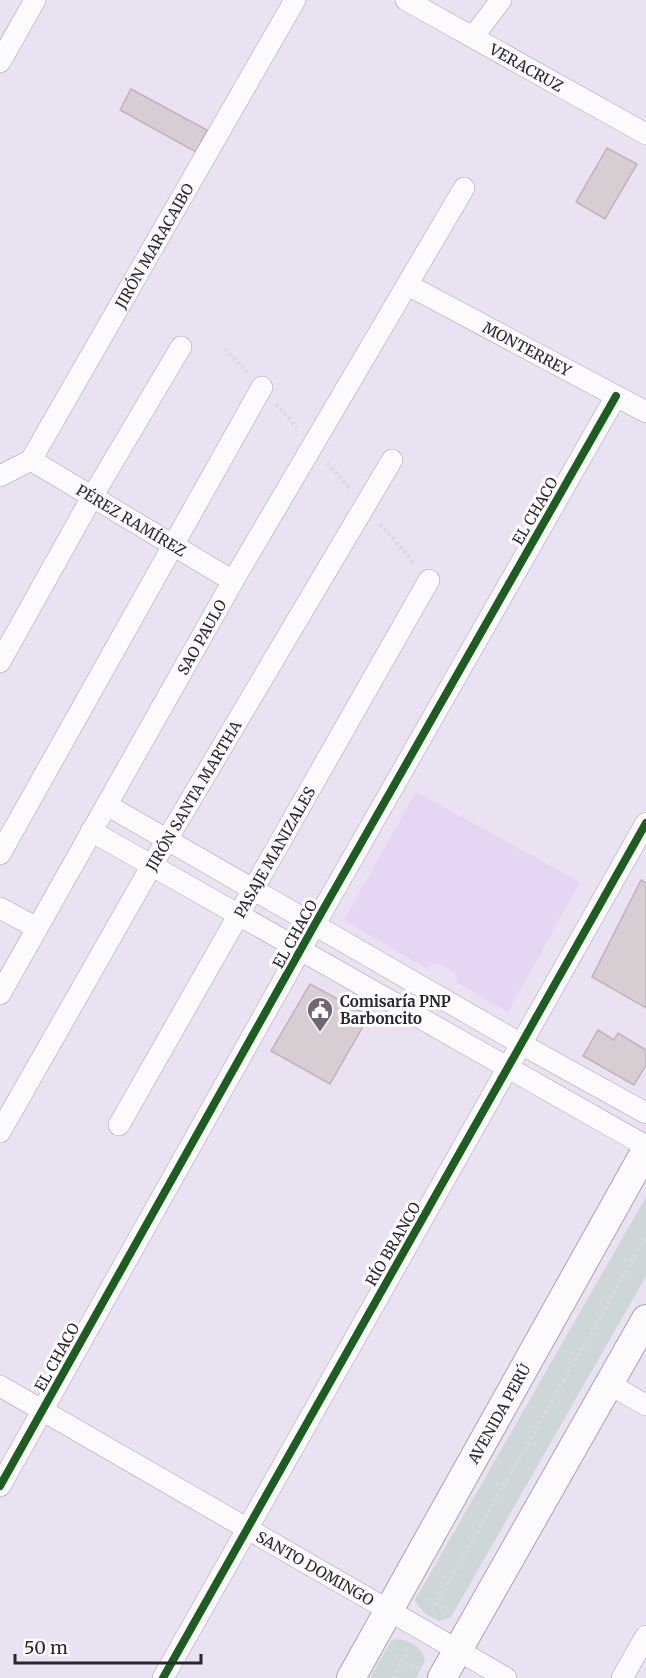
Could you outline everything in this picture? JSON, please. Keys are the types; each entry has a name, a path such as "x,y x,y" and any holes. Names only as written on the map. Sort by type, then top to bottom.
{"main road":[{"name":"AVENIDA PERÚ","path":"351,1678 646,1148"},
{"path":"431,1674 457,1651 646,1319"}],"street":[{"path":"0,62 35,0"},
{"name":"JIRÓN MARACAIBO","path":"31,460 295,0"},
{"name":"VERACRUZ","path":"406,0 646,134"},
{"path":"473,38 501,0"},
{"name":"SAO PAULO","path":"0,994 233,580 464,188"},
{"name":"MONTERREY","path":"408,285 646,412"},
{"path":"0,662 92,497 181,346"},
{"path":"0,854 262,387"},
{"name":"EL CHACO","path":"0,1486 302,951 315,924 616,396"},
{"path":"0,476 31,460"},
{"name":"PÉREZ RAMÍREZ","path":"31,460 233,580"},
{"name":"JIRÓN SANTA MARTHA","path":"0,1132 167,839 392,460"},
{"name":"PASAJE MANIZALES","path":"119,1125 429,580"},
{"path":"107,805 521,1044 646,1113"},
{"name":"RÍO BRANCO","path":"163,1678 646,823"},
{"path":"91,831 646,1148"},
{"path":"0,908 37,928"},
{"path":"609,1384 646,1404"},
{"name":"SANTO DOMINGO","path":"0,1386 388,1612 506,1678"},
{"path":"622,1678 646,1636"}],"path":[{"path":"429,1616 646,1236"},
{"path":"419,1594 453,1612"},
{"path":"394,1678 412,1644"},
{"path":"385,1651 431,1674"}],"shaded area":[{"path":"416,792 580,882 508,1012 458,983 455,972 436,962 426,968 344,920"},
{"path":"646,1197 646,1276 451,1617 439,1621 425,1613 415,1600"},
{"path":"397,1639 415,1645 423,1655 425,1660 416,1678 370,1678 391,1641"}],"building":[{"path":"131,89 207,130 196,152 120,110"},
{"path":"607,148 637,164 605,219 576,202"},
{"path":"641,880 646,883 646,1008 592,977"},
{"name":"Comisaría PNP Barboncito","path":"310,984 369,1016 330,1084 271,1051"},
{"path":"598,1030 614,1040 618,1033 646,1050 646,1065 634,1085 583,1056"}],"cycle path":[{"path":"0,1486 315,924 616,396"},
{"path":"163,1678 646,823"}],"place":[{"name":"Comisaría PNP Barboncito","path":"320,1033"}]}
